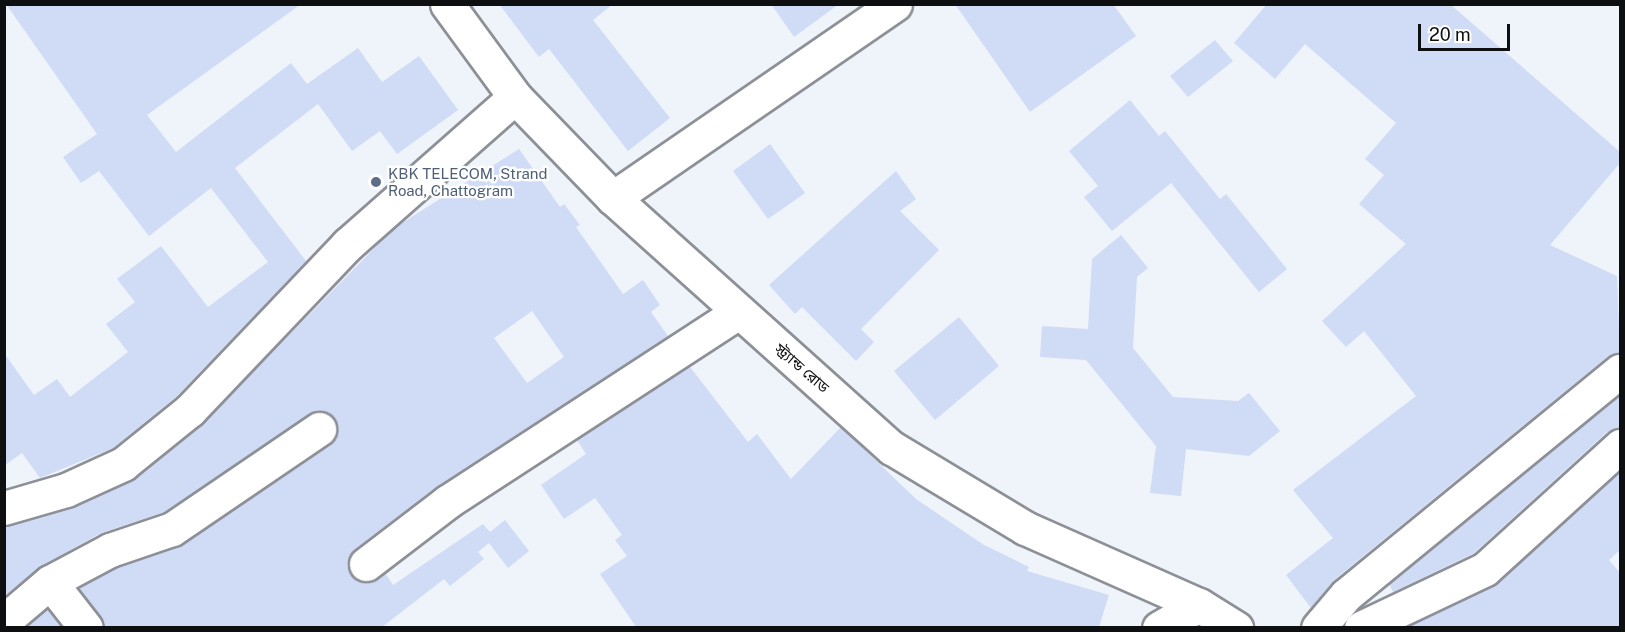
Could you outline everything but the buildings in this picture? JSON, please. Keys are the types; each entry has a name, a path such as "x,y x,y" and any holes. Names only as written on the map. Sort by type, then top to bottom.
{"street":[{"name":"স্ট্র্যান্ড রোড","path":"447,4 515,97 613,198 892,448 1025,528 1198,605 1236,627"},
{"path":"613,198 895,4"},
{"path":"4,508 66,490 131,457 190,410 347,245 515,97"},
{"path":"366,564 447,502 739,312"},
{"path":"1318,627 1346,595 1620,371"},
{"path":"4,621 50,582 110,550 172,529 319,429"},
{"path":"1361,627 1485,569 1620,446"},
{"path":"50,582 86,627"},
{"path":"1159,627 1198,605"}],"place":[{"name":"KBK TELECOM, Strand Road, Chattogram","path":"376,182"}]}
